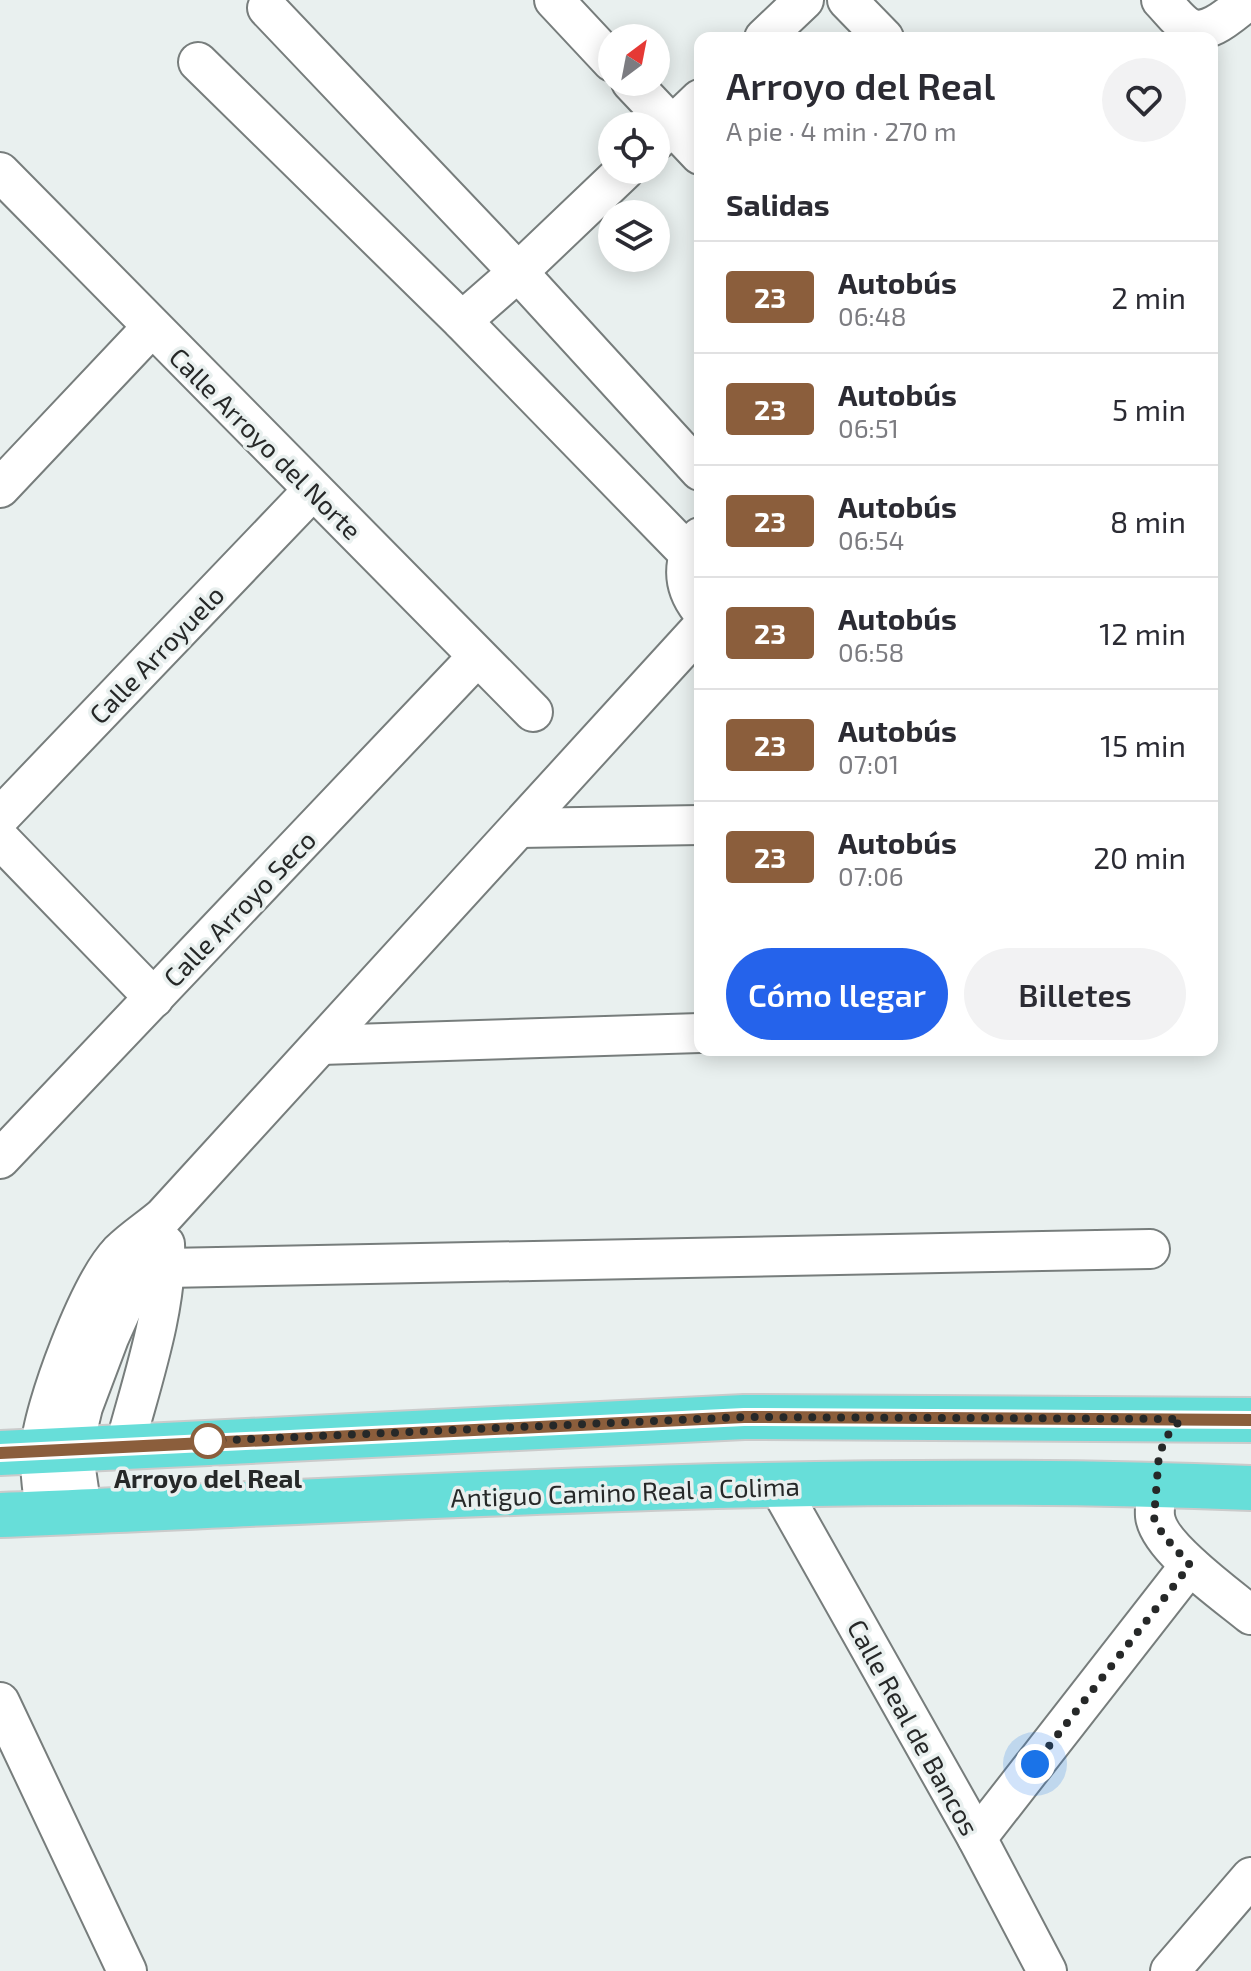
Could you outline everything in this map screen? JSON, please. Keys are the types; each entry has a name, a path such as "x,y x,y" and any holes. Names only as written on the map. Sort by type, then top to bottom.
{"main road":[{"path":"38,1451 744,1417 1251,1420"},
{"path":"1157,1484 1159,1454 1168,1435 1181,1419"},
{"name":"Antiguo Camino Real a Colima","path":"0,1515 778,1485 1157,1484 1251,1488"}],"street":[{"path":"554,0 598,47"},
{"path":"770,32 804,0"},
{"path":"847,0 878,32"},
{"path":"1161,0 1189,28 1204,30 1249,0"},
{"path":"267,8 518,272 694,464"},
{"path":"198,62 694,545"},
{"path":"670,128 694,105"},
{"path":"670,138 694,152"},
{"name":"Calle Arroyo del Norte","path":"0,172 533,712"},
{"path":"462,321 610,184"},
{"path":"0,488 152,327"},
{"name":"Calle Arroyuelo","path":"0,817 313,490"},
{"path":"694,549 686,577 694,601"},
{"path":"63,1512 38,1451 80,1366 143,1260 163,1217 694,636"},
{"name":"Calle Arroyo Seco","path":"0,1159 477,657"},
{"path":"519,828 694,825"},
{"path":"0,839 154,998"},
{"path":"321,1045 694,1033"},
{"path":"143,1260 1150,1249"},
{"path":"125,1445 150,1349 143,1260"},
{"path":"1157,1484 1154,1518 1163,1535 1190,1565 1251,1615"},
{"name":"Calle Real de Bancos","path":"778,1485 977,1838 1047,1971"},
{"path":"977,1838 1190,1565"},
{"path":"0,1702 127,1971"},
{"path":"1170,1971 1251,1877"}],"bus line":[{"name":"23","path":"0,1453 744,1417 1251,1420"}],"place":[{"name":"Arroyo del Real","path":"208,1441"}],"route":[{"path":"208,1441 744,1417 1181,1419 1168,1435 1159,1454 1154,1518 1163,1535 1190,1565 1035,1764"}]}
